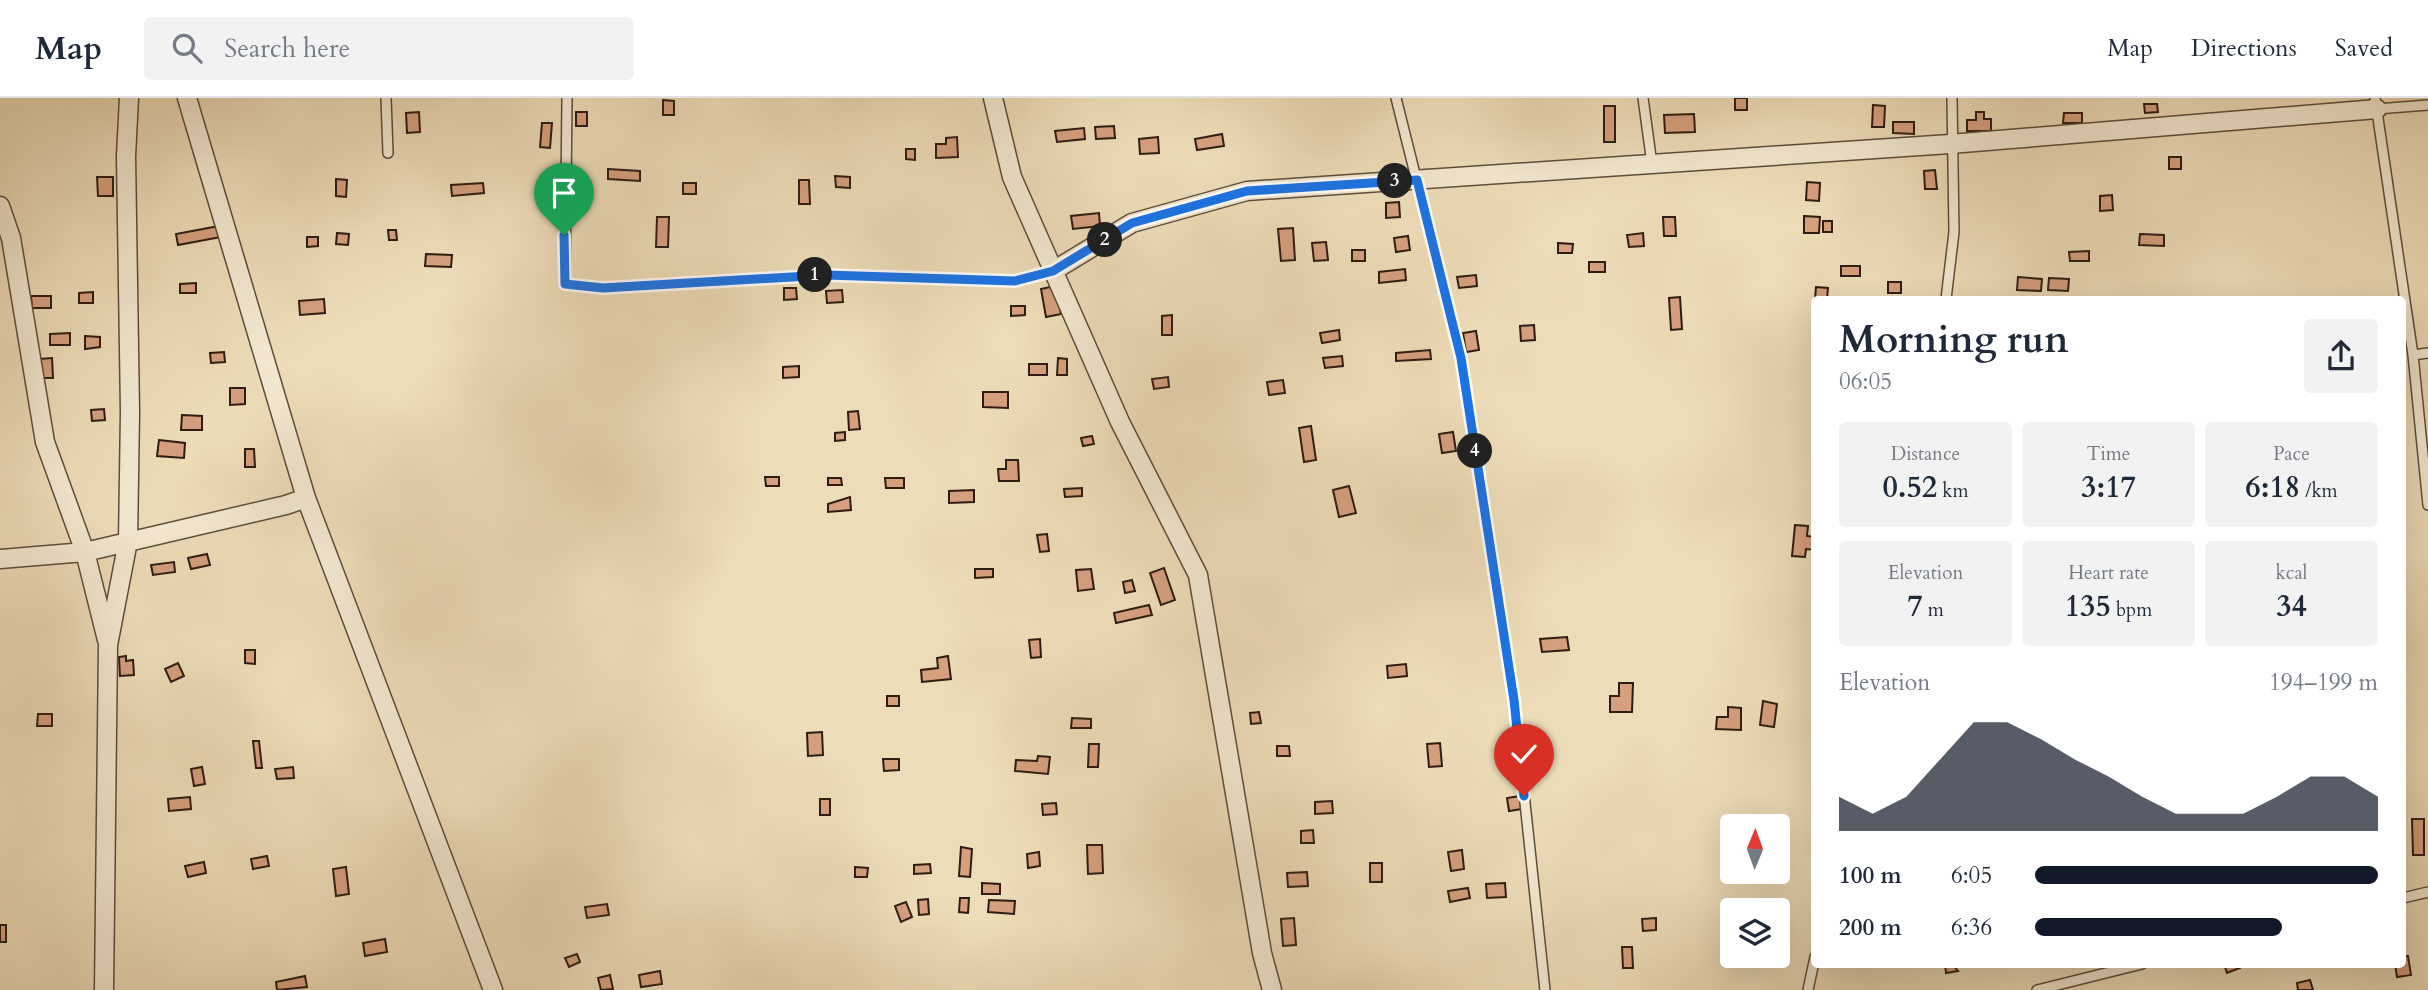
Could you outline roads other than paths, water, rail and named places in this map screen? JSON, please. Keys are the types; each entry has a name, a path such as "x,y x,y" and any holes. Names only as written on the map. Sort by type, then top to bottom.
{"street":[{"path":"104,990 108,645 128,541 130,412 126,156 129,98"},
{"path":"187,98 306,498 494,990"},
{"path":"993,98 1012,177 1120,422 1198,575 1262,953 1272,990"},
{"path":"1053,271 1132,223 1247,191 1950,144 2376,104"},
{"path":"0,206 10,238 45,442 85,552 108,645"},
{"path":"0,559 85,552 306,498"}],"lane":[{"path":"386,98 388,153"},
{"path":"567,98 565,284 603,288 826,275 1015,281 1053,271"},
{"path":"1396,98 1461,358 1514,700 1545,990"},
{"path":"1643,98 1652,164"},
{"path":"1946,296 1954,232 1950,144 1952,98"},
{"path":"2404,296 2376,104 2428,105"},
{"path":"2406,308 2428,505"},
{"path":"2413,355 2428,353"},
{"path":"2406,897 2428,891"},
{"path":"1808,990 1813,968"},
{"path":"2037,990 2126,968"}]}
